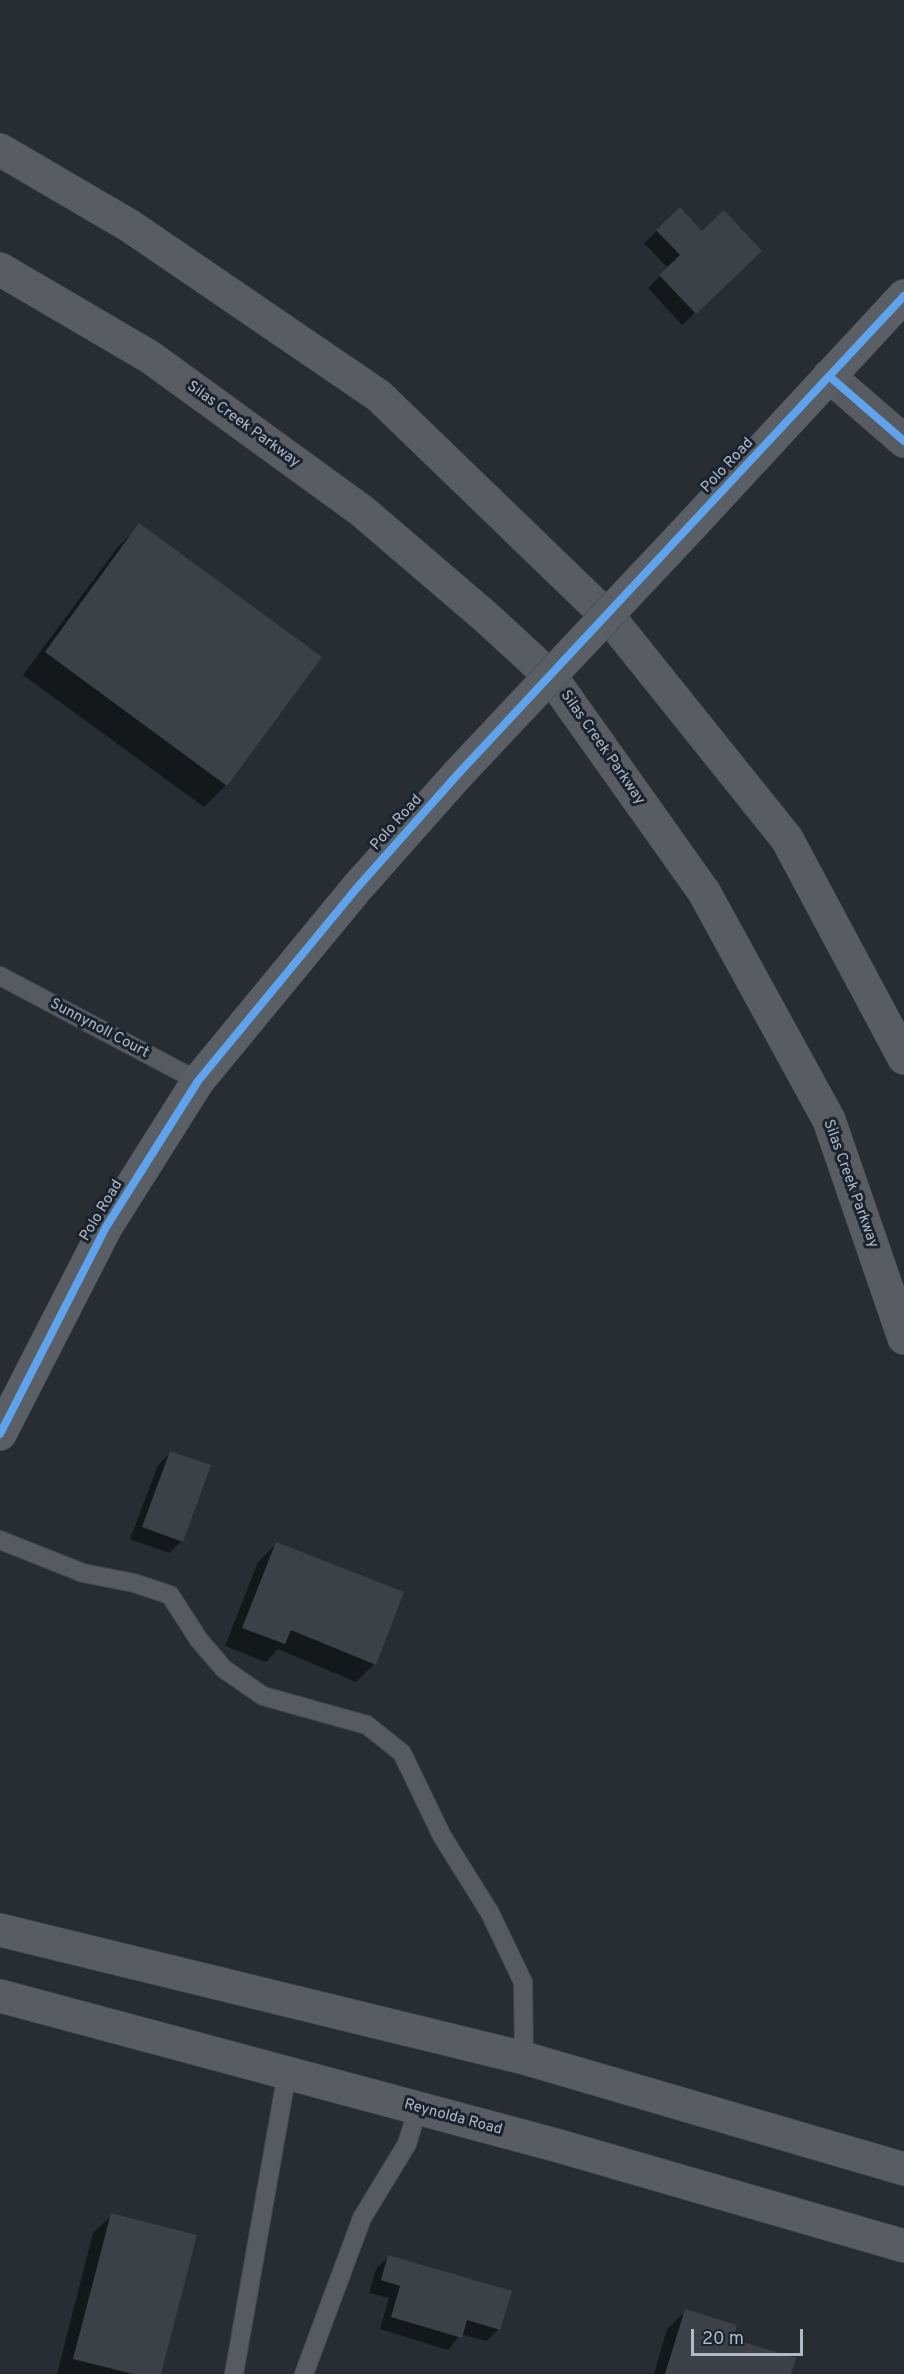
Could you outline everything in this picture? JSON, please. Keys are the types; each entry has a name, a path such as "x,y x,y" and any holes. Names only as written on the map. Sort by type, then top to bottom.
{"main road":[{"path":"0,150 130,226 380,396 613,622 787,839 904,1058"},
{"name":"Silas Creek Parkway","path":"0,269 150,357 362,511 487,618 552,678 704,892 829,1120 904,1338"},
{"name":"Polo Road","path":"0,1434 106,1227 198,1081 356,889 458,774 904,296"},
{"path":"0,1930 524,2058 904,2169"},
{"name":"Reynolda Road","path":"0,1996 418,2108 904,2246"}],"street":[{"path":"829,376 904,441"}],"lane":[{"name":"Sunnynoll Court","path":"0,976 198,1081"},
{"path":"0,1540 83,1573 134,1583 170,1595 199,1640 224,1669 263,1696 367,1725 402,1753 442,1836 490,1913 522,1983 524,2058"},
{"path":"234,2374 287,2073"},
{"path":"304,2374 362,2218 407,2144 418,2108"}],"building":[{"path":"680,207 702,231 724,210 762,251 696,314 659,275 680,255 656,230"},
{"path":"139,523 322,657 227,786 45,652"},
{"path":"170,1451 211,1465 183,1542 142,1527"},
{"path":"276,1542 404,1592 376,1665 291,1630 285,1644 242,1628"},
{"path":"111,2213 197,2235 161,2374 133,2374 73,2359"},
{"path":"388,2255 512,2291 500,2330 467,2320 462,2338 391,2317 400,2286 381,2280"},
{"path":"685,2309 737,2325 733,2339 796,2358 791,2374 665,2374"}],"cycle path":[{"path":"0,1434 106,1227 198,1081 356,889 458,774 904,296"},
{"path":"829,376 904,441"}]}
